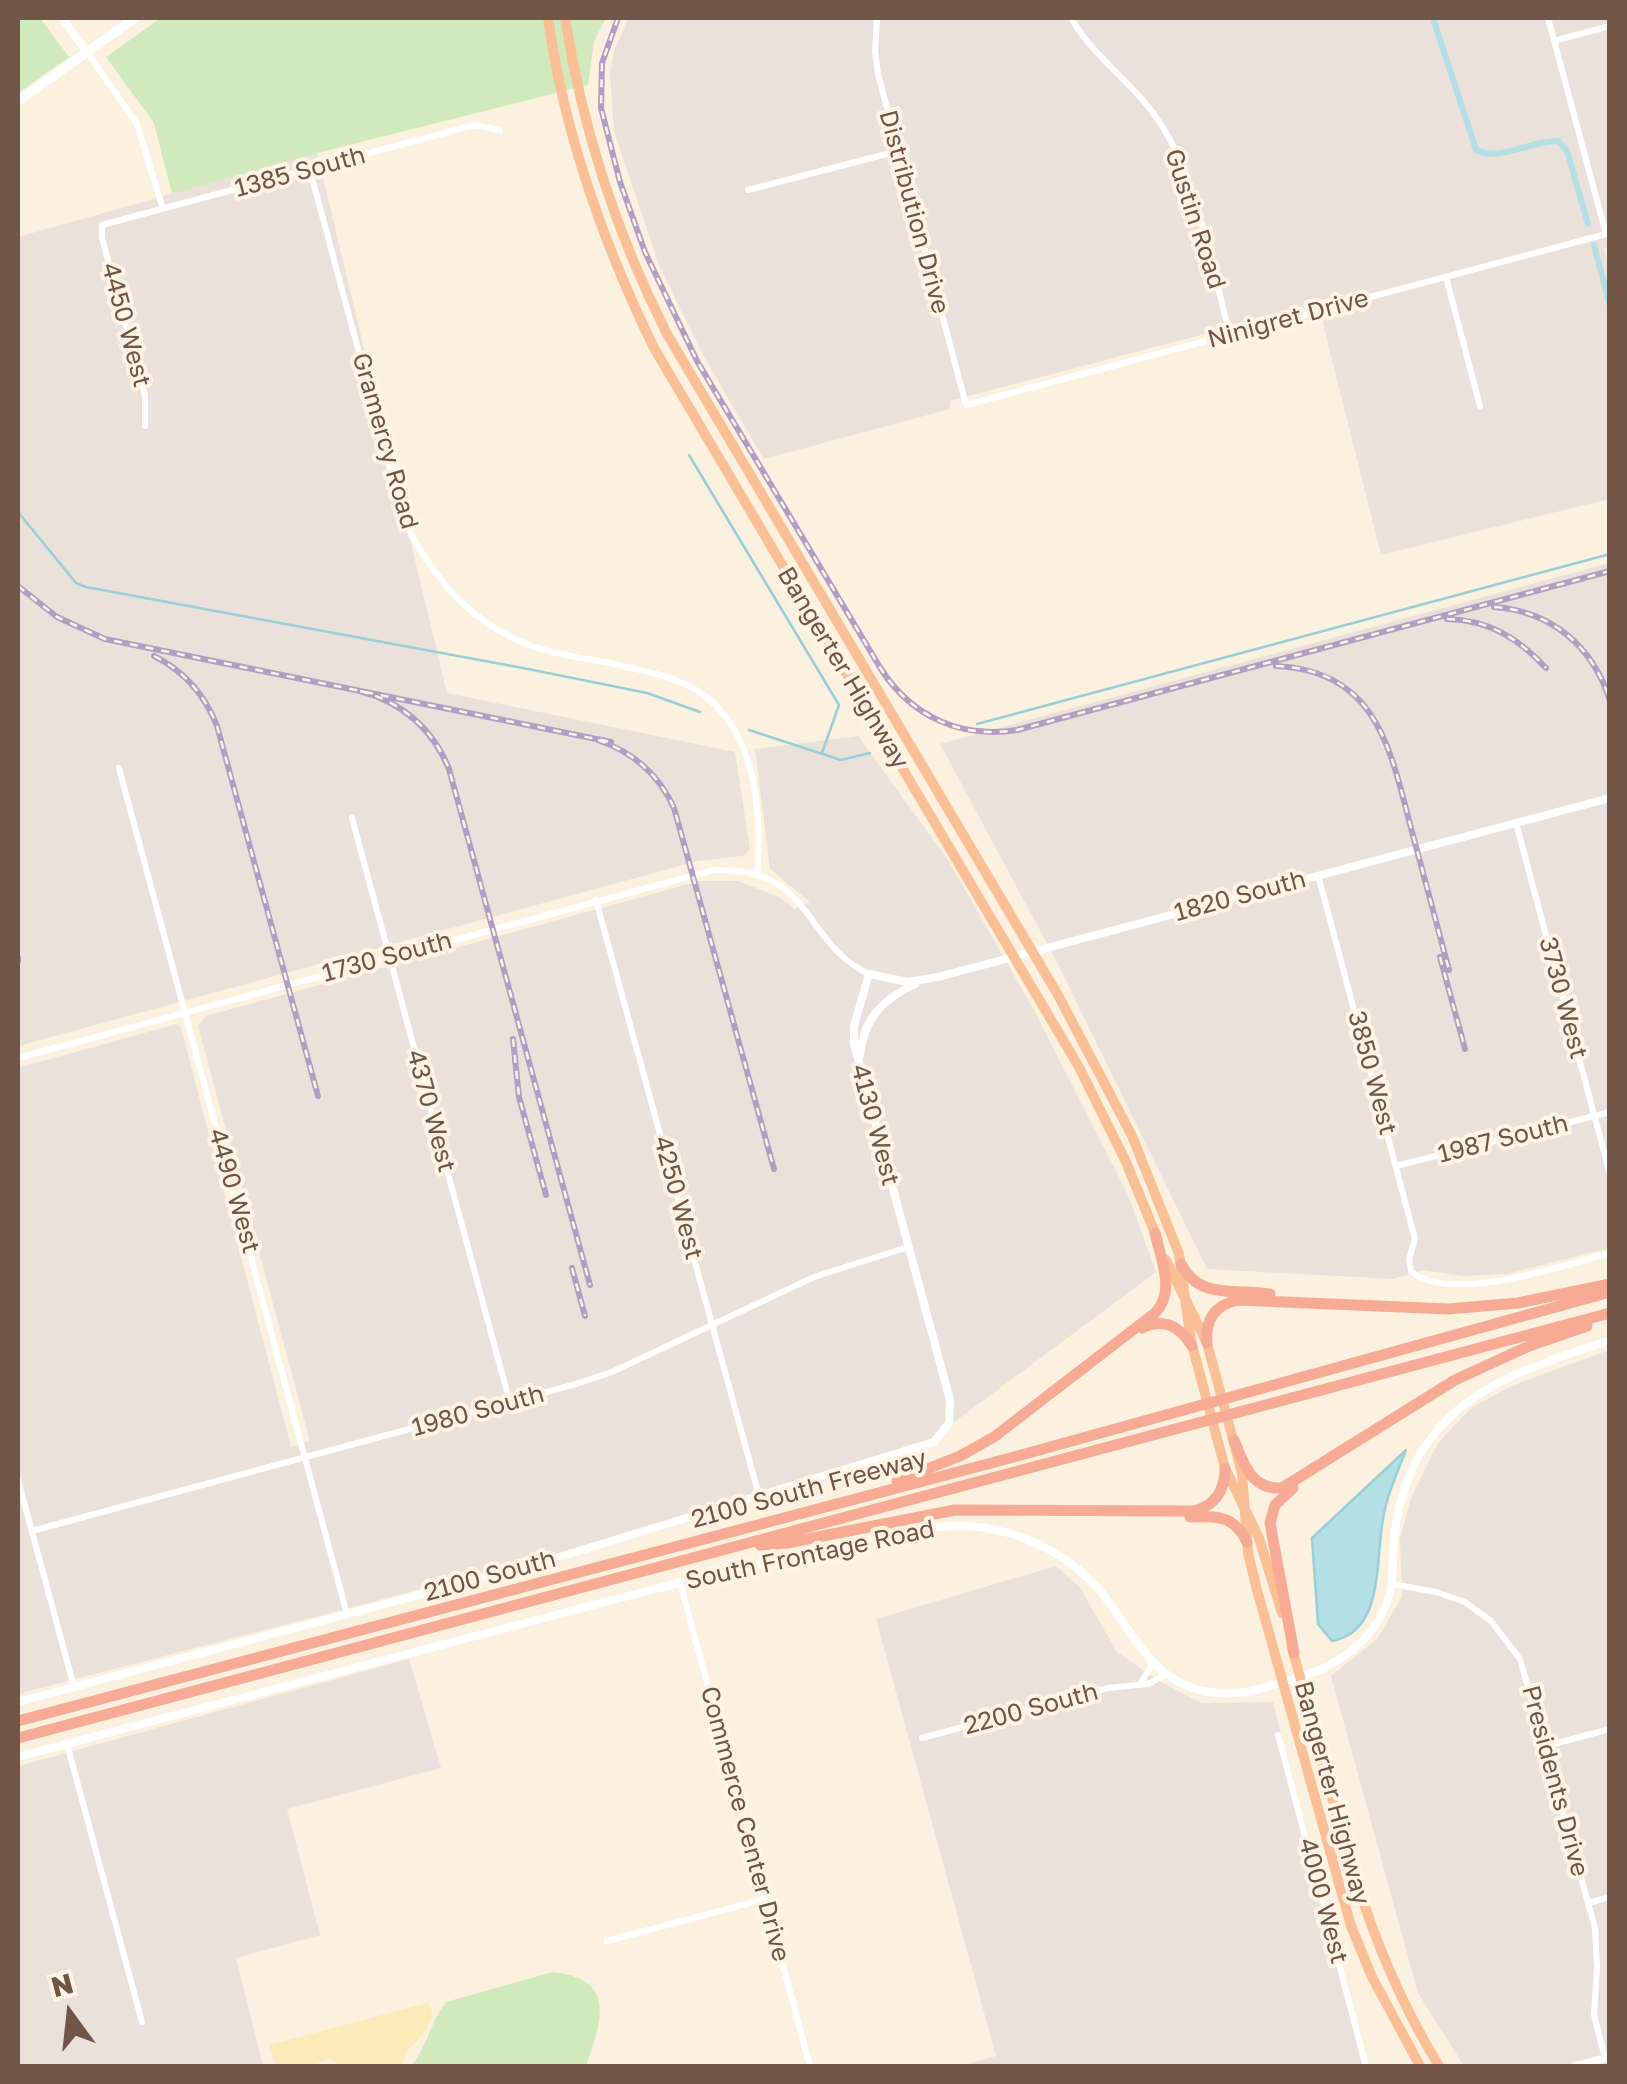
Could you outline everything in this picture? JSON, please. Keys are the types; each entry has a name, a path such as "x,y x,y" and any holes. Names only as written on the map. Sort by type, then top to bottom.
{"highway":[{"name":"Bangerter Highway","path":"548,18 560,84 588,188 617,269 654,348 1015,956 1107,1121 1207,1342 1244,1485 1247,1542 1281,1682 1352,1926 1372,1976 1420,2066"},
{"name":"Bangerter Highway","path":"565,18 600,169 637,270 667,334 1083,1039 1132,1136 1182,1264 1192,1346 1218,1444 1266,1559 1364,1911 1393,1982 1439,2066"},
{"path":"707,1539 873,1490 960,1456 994,1436 1155,1313 1166,1298 1167,1286 1155,1233"},
{"path":"1182,1264 1189,1278 1206,1290 1254,1291 1324,1302"},
{"path":"1207,1342 1209,1320 1227,1302 1242,1299 1469,1308 1518,1303 1610,1284"},
{"name":"2100 South Freeway","path":"18,1721 1442,1341 1610,1292"},
{"path":"1234,1440 1251,1477 1270,1488 1290,1484 1487,1363 1610,1314"},
{"name":"2100 South Freeway","path":"18,1738 1610,1314"},
{"path":"1103,1355 1154,1323 1176,1327 1192,1346"},
{"path":"1294,1653 1271,1518 1285,1493 1335,1462 1345,1451"},
{"path":"736,1546 787,1543 955,1510 1198,1510 1217,1497 1224,1483 1225,1468"},
{"path":"1086,1511 1222,1517 1238,1526 1247,1542"}],"main road":[{"path":"18,102 135,18"}],"street":[{"path":"62,18 138,124 163,208"},
{"name":"Distribution Drive","path":"877,18 876,66 966,405"},
{"name":"Gustin Road","path":"1071,18 1090,47 1155,116 1177,152 1230,334"},
{"path":"1548,18 1608,234"},
{"path":"1554,41 1610,26"},
{"name":"1385 South","path":"102,225 474,126 500,130"},
{"path":"748,190 898,150"},
{"name":"Gramercy Road","path":"310,170 404,521 434,572 464,606 513,639 545,651 676,680 713,704 733,726 751,776 760,841 757,875"},
{"name":"4450 West","path":"102,225 102,238 145,395 145,426"},
{"name":"Ninigret Drive","path":"966,405 1608,234"},
{"path":"1446,277 1480,406"},
{"name":"4490 West","path":"119,768 347,1614"},
{"name":"1820 South","path":"869,974 895,981 921,980 1610,798"},
{"name":"4370 West","path":"352,818 510,1403"},
{"name":"3730 West","path":"1516,823 1610,1174"},
{"name":"1730 South","path":"18,1058 700,872 728,869 757,875"},
{"path":"757,875 798,899 839,956 869,974"},
{"name":"3850 West","path":"1318,875 1416,1239 1411,1271 1419,1278 1442,1282 1488,1283 1610,1254"},
{"name":"4250 West","path":"596,900 759,1496"},
{"name":"4130 West","path":"869,974 854,1026 854,1044 950,1400 950,1423"},
{"path":"860,1070 864,1030 876,1009 921,980"},
{"name":"1987 South","path":"1396,1166 1610,1112"},
{"name":"1980 South","path":"32,1531 612,1372 814,1276 908,1247"},
{"name":"South Frontage Road","path":"18,1757 680,1582 925,1529 964,1526 1003,1531 1050,1550 1083,1574 1153,1663 1167,1674 1216,1693 1248,1691 1300,1677 1351,1653 1374,1628 1392,1584 1394,1530 1400,1504 1422,1450 1459,1408 1503,1379 1610,1340"},
{"name":"2100 South","path":"18,1702 546,1561 924,1445 940,1437 950,1423"},
{"path":"18,1480 74,1687"},
{"name":"Commerce Center Drive","path":"680,1582 810,2066"},
{"name":"Presidents Drive","path":"1392,1584 1436,1592 1480,1611 1502,1632 1526,1673 1596,1938 1594,2015 1607,2057"},
{"path":"1140,1684 1153,1663"},
{"name":"2200 South","path":"922,1738 1111,1687 1148,1684 1167,1674"},
{"path":"1546,1746 1610,1729"},
{"name":"4000 West","path":"1278,1735 1366,2066"},
{"path":"67,1744 142,2022"},
{"path":"1588,1903 1610,1897"},
{"path":"607,1941 765,1899"},
{"path":"1574,2066 1607,2057"}],"shaded area":[{"path":"629,18 1609,18 1610,247 1604,249 1610,272 1609,499 1381,555 1318,304 950,401 950,409 764,459 704,357 659,265 614,131 610,74 614,51"},
{"path":"317,153 447,693 735,752 750,850 742,856 698,861 18,1046 18,237"},
{"path":"1609,563 1609,1248 1507,1274 1462,1276 1424,1270 1393,1279 1207,1269 1058,964 940,744"},
{"path":"858,736 948,860 1035,1012 1128,1195 1156,1272 930,1440 579,1548 18,1694 18,1068 177,1024 181,1028 291,1447 310,1441 198,1026 206,1016 700,881 738,881 779,897 794,909 810,902 770,869 755,749"},
{"path":"1609,1350 1609,2066 1464,2066 1418,1993 1331,1676 1377,1639 1402,1597 1400,1539 1411,1498 1438,1443 1471,1408 1511,1386"},
{"path":"1056,1566 1080,1588 1117,1652 1161,1682 1201,1703 1273,1702 1362,2066 960,2066 996,2056 876,1619"},
{"path":"409,1659 441,1768 287,1809 320,1935 236,1958 263,2066 18,2066 18,1766"}],"green space":[{"path":"18,18 40,18 69,57 18,93"},
{"path":"161,18 606,18 594,41 588,85 172,194 154,123 106,57"},
{"path":"553,1972 573,1976 596,1993 600,2005 597,2033 586,2066 411,2066 446,2002"}],"sand":[{"path":"427,2003 432,2009 427,2028 406,2051 402,2066 344,2066 329,2059 310,2066 276,2066 269,2045"}],"water":[{"path":"1406,1450 1385,1510 1369,1609 1349,1635 1332,1641 1318,1624 1312,1538"}],"waterway":[{"path":"1433,18 1476,150 1494,154 1558,141 1567,151 1588,224"},
{"path":"1594,245 1610,306"},
{"path":"689,455 839,705 822,753"},
{"path":"18,512 76,583 86,587 647,693 700,712"},
{"path":"977,724 1610,554"},
{"path":"749,730 841,760 870,753"}],"railway":[{"path":"618,18 602,63 601,108 620,182 645,252 697,361 881,669 893,686 923,712 976,731 1017,730 1610,571"},
{"path":"18,586 57,617 105,639 611,742"},
{"path":"1494,607 1534,616 1567,635 1593,664 1610,701"},
{"path":"1447,619 1476,623 1502,633 1546,668"},
{"path":"154,656 192,685 217,726 318,1096"},
{"path":"1276,666 1310,671 1337,682 1358,698 1374,719 1395,770 1449,970"},
{"path":"360,691 389,702 414,719 434,741 449,769 590,1285"},
{"path":"598,740 644,766 674,808 774,1169"},
{"path":"1440,957 1465,1049"},
{"path":"513,1039 519,1097 546,1195"},
{"path":"572,1268 585,1316"}]}
